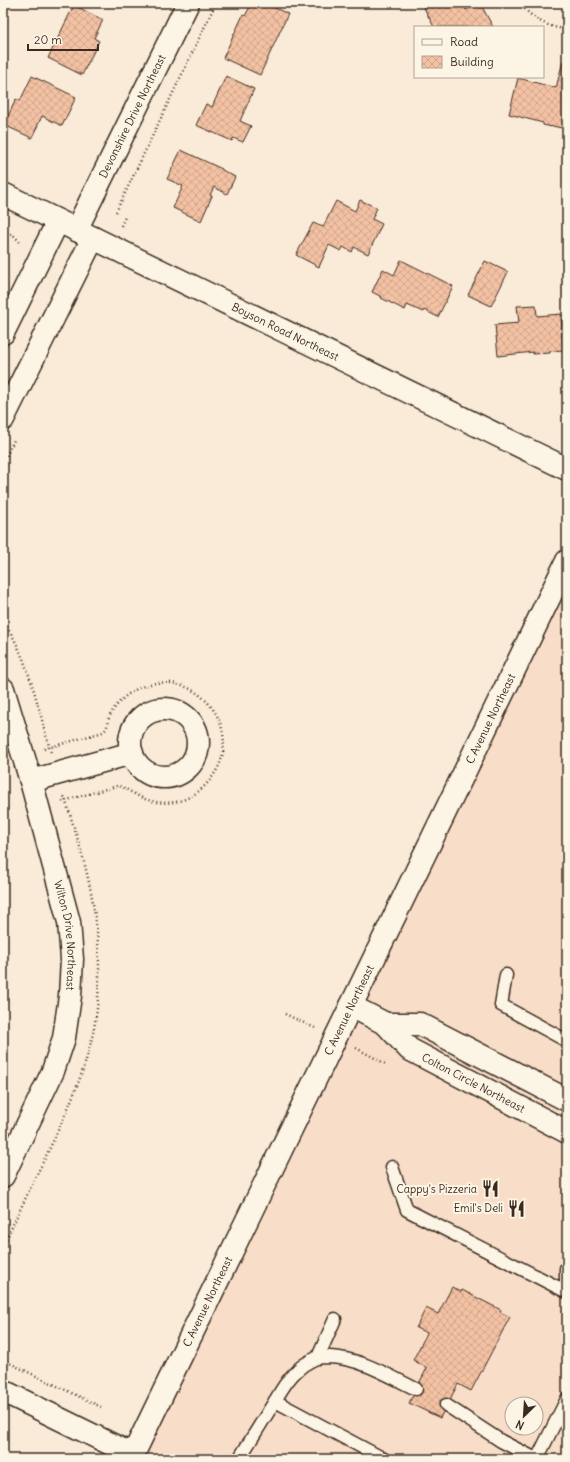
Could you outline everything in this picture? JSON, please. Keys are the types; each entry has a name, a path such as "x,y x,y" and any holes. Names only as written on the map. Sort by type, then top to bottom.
{"street":[{"name":"Devonshire Drive Northeast","path":"3,419 76,230 188,3"},
{"name":"Boyson Road Northeast","path":"3,194 567,470"},
{"name":"Devonshire Drive Northeast","path":"3,333 76,230"},
{"name":"C Avenue Northeast","path":"135,1458 351,1006 567,561"},
{"name":"Wilton Drive Northeast","path":"3,689 31,781 69,922 72,959 70,996 64,1038 53,1071 3,1176"},
{"path":"31,781 132,752"},
{"name":"Colton Circle Northeast","path":"351,1006 386,1024 409,1049 567,1132"},
{"name":"Colton Circle Northeast","path":"386,1024 420,1024 567,1100"},
{"path":"3,1391 135,1458"}],"lane":[{"path":"506,976 501,1005 567,1040"},
{"path":"392,1167 407,1210 566,1292 566,1268"},
{"path":"318,1357 335,1319"},
{"path":"239,1459 287,1380 302,1366 318,1357 341,1358 368,1366 416,1390"},
{"path":"446,1405 501,1441 536,1459 567,1399"},
{"path":"275,1401 384,1459"}],"path":[{"path":"116,212 216,3"},
{"path":"519,3 526,11 540,21 567,29"},
{"path":"118,230 125,217"},
{"path":"3,230 14,236 25,248"},
{"path":"3,620 13,637 27,672 52,757"},
{"path":"3,1360 101,1407"}],"shaded area":[{"path":"567,561 567,1459 142,1459"}],"building":[{"path":"252,3 264,3 288,14 260,75 223,58 243,15 245,16"},
{"path":"463,3 466,10 480,3 492,26 433,26 422,4"},
{"path":"74,5 103,20 94,38 99,41 82,75 48,58"},
{"path":"563,61 567,62 567,129 543,125 543,123 509,114 518,78 556,88"},
{"path":"32,76 76,97 62,126 42,116 32,138 4,125 16,99 20,101"},
{"path":"226,76 254,89 240,121 251,126 243,142 233,138 232,141 196,125 206,104 212,107"},
{"path":"181,150 222,169 235,177 227,194 214,187 210,195 212,196 201,221 173,208 183,186 167,179"},
{"path":"360,200 377,208 372,219 382,224 368,254 354,247 352,252 343,247 341,251 329,245 319,267 296,255 313,223 323,227 336,201 355,211"},
{"path":"401,260 453,286 438,317 424,310 423,312 407,305 405,310 372,292 383,269 394,275"},
{"path":"485,261 508,272 491,306 468,295"},
{"path":"536,305 537,316 561,314 563,350 550,351 550,353 533,354 533,352 498,356 495,325 519,323 517,306"},
{"path":"452,1287 461,1292 462,1290 501,1310 500,1312 510,1317 471,1391 458,1384 440,1418 409,1403 427,1368 413,1360 427,1333 416,1328 426,1308 438,1314"}],"place":[{"name":"Cappy's Pizzeria","path":"490,1189"},
{"name":"Emil's Deli","path":"516,1208"}]}
